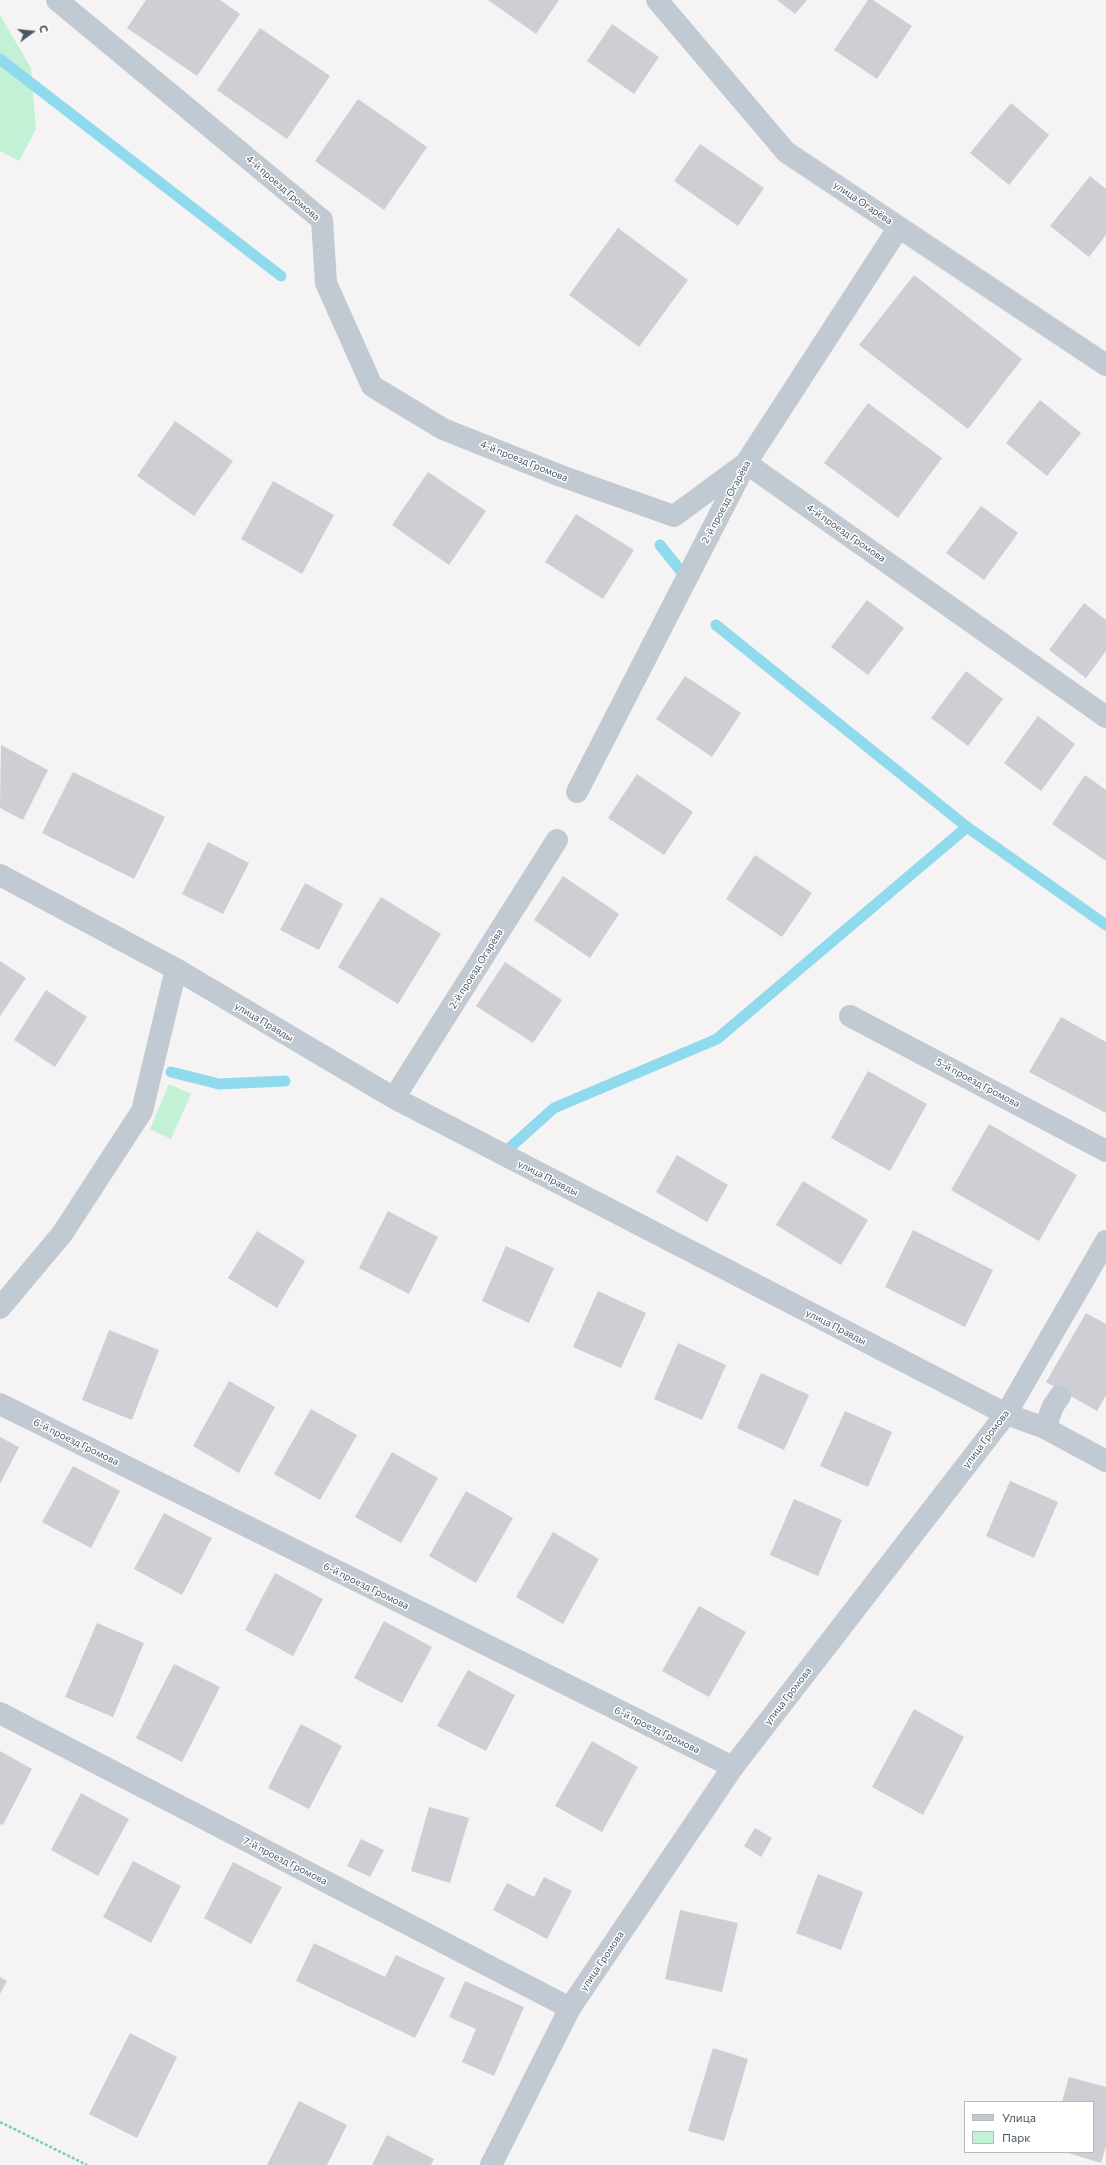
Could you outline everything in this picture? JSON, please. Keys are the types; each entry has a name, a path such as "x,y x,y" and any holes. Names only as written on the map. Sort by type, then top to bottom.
{"street":[{"name":"4-й проезд Громова","path":"58,0 322,220 326,283 372,386 444,429 561,476 674,516 746,463 1106,717"},
{"name":"улица Огарёва","path":"657,0 786,152 1106,366"},
{"name":"2-й проезд Огарёва","path":"577,792 746,463 899,227"},
{"name":"2-й проезд Огарёва","path":"394,1098 557,840"},
{"name":"улица Правды","path":"0,875 176,969 394,1098 1006,1414 1045,1428 1106,1461"},
{"path":"0,1308 62,1234 142,1111 176,969"},
{"name":"5-й проезд Громова","path":"850,1016 1106,1151"},
{"name":"улица Громова","path":"491,2165 570,2008 733,1767 1006,1414 1105,1246"},
{"path":"1045,1428 1053,1406 1060,1396"},
{"name":"6-й проезд Громова","path":"0,1404 733,1767"},
{"name":"7-й проезд Громова","path":"0,1713 570,2008"}],"path":[{"path":"0,2122 87,2165"}],"green space":[{"path":"0,15 31,68 36,129 19,161 0,151"},
{"path":"169,1084 191,1094 171,1139 150,1129"}],"building":[{"path":"146,0 220,0 240,14 197,76 127,28"},
{"path":"488,0 559,0 536,34"},
{"path":"777,0 807,0 795,14"},
{"path":"868,0 873,0 912,26 877,79 834,50"},
{"path":"612,24 659,57 634,94 587,61"},
{"path":"260,28 330,76 287,139 217,90"},
{"path":"358,99 427,147 384,210 315,161"},
{"path":"1011,103 1049,135 1009,185 970,153"},
{"path":"700,144 764,188 738,226 674,181"},
{"path":"1090,176 1106,189 1106,235 1089,257 1050,226"},
{"path":"618,228 688,280 639,347 569,295"},
{"path":"914,275 1022,359 968,429 859,345"},
{"path":"1040,400 1081,433 1047,476 1006,443"},
{"path":"868,403 942,458 898,518 824,463"},
{"path":"175,421 233,461 194,516 137,476"},
{"path":"428,472 486,511 449,565 392,525"},
{"path":"273,481 334,515 302,574 241,539"},
{"path":"981,506 1018,533 984,580 946,553"},
{"path":"576,514 634,550 603,599 545,562"},
{"path":"867,600 904,628 868,675 831,647"},
{"path":"1084,603 1106,620 1106,651 1086,678 1049,650"},
{"path":"966,671 1003,699 968,746 931,718"},
{"path":"685,676 741,713 712,757 656,719"},
{"path":"1038,716 1075,744 1041,791 1004,763"},
{"path":"1,745 48,770 23,820 0,808"},
{"path":"73,772 165,817 134,879 42,833"},
{"path":"637,774 693,812 664,855 608,818"},
{"path":"1085,775 1106,790 1106,861 1052,824"},
{"path":"208,842 249,863 223,914 182,894"},
{"path":"755,855 812,893 782,937 726,899"},
{"path":"563,876 619,914 590,958 534,920"},
{"path":"305,883 343,904 319,950 280,930"},
{"path":"381,897 441,934 398,1004 338,967"},
{"path":"0,961 26,978 0,1016"},
{"path":"505,962 562,1000 533,1043 476,1006"},
{"path":"46,990 87,1017 55,1067 14,1040"},
{"path":"1061,1017 1106,1042 1106,1113 1029,1072"},
{"path":"868,1071 927,1104 890,1171 831,1138"},
{"path":"989,1124 1077,1175 1039,1241 951,1190"},
{"path":"677,1155 728,1185 707,1222 656,1192"},
{"path":"803,1181 868,1220 841,1265 776,1225"},
{"path":"388,1211 438,1237 409,1294 359,1268"},
{"path":"913,1230 993,1270 965,1327 885,1287"},
{"path":"257,1231 305,1261 277,1308 228,1278"},
{"path":"506,1246 554,1268 529,1323 482,1301"},
{"path":"598,1291 646,1313 621,1368 573,1347"},
{"path":"1086,1313 1106,1324 1106,1395 1097,1411 1046,1382"},
{"path":"109,1330 159,1350 132,1420 82,1400"},
{"path":"678,1343 726,1365 702,1420 654,1399"},
{"path":"761,1373 809,1395 784,1450 737,1428"},
{"path":"229,1381 275,1407 239,1473 193,1446"},
{"path":"311,1409 357,1435 320,1500 274,1474"},
{"path":"845,1411 892,1432 868,1487 820,1466"},
{"path":"0,1437 19,1447 0,1484"},
{"path":"392,1452 438,1478 401,1543 355,1517"},
{"path":"73,1466 120,1491 91,1548 42,1522"},
{"path":"1010,1481 1058,1502 1034,1558 986,1536"},
{"path":"466,1491 513,1518 476,1583 429,1556"},
{"path":"794,1499 842,1520 818,1576 770,1555"},
{"path":"164,1513 212,1538 182,1595 134,1569"},
{"path":"553,1532 599,1559 563,1624 516,1597"},
{"path":"275,1573 323,1599 293,1656 245,1630"},
{"path":"699,1606 746,1632 709,1697 662,1671"},
{"path":"384,1621 432,1647 402,1703 354,1678"},
{"path":"97,1623 144,1643 113,1717 65,1697"},
{"path":"174,1664 220,1687 182,1762 136,1738"},
{"path":"468,1670 515,1695 486,1751 437,1726"},
{"path":"914,1709 964,1737 923,1815 872,1787"},
{"path":"301,1724 342,1746 309,1809 268,1788"},
{"path":"592,1741 638,1767 602,1832 555,1806"},
{"path":"0,1751 32,1769 3,1825 0,1824"},
{"path":"81,1793 129,1819 98,1876 51,1850"},
{"path":"429,1807 469,1818 450,1883 411,1871"},
{"path":"755,1828 772,1838 761,1857 744,1846"},
{"path":"361,1839 384,1850 370,1877 347,1866"},
{"path":"133,1861 181,1886 151,1943 103,1917"},
{"path":"233,1862 282,1887 251,1944 204,1918"},
{"path":"818,1874 863,1892 841,1950 796,1933"},
{"path":"544,1877 572,1891 547,1939 493,1910 507,1883 534,1897"},
{"path":"680,1910 738,1923 722,1992 665,1979"},
{"path":"314,1943 385,1977 396,1955 445,1978 415,2038 296,1981"},
{"path":"0,1977 7,1981 0,1994"},
{"path":"465,1981 524,2007 494,2076 462,2062 476,2029 449,2017"},
{"path":"130,2033 177,2057 137,2138 89,2114"},
{"path":"713,2048 748,2059 724,2141 688,2131"},
{"path":"1069,2077 1106,2087 1106,2146 1101,2163 1068,2153 1094,2153 1094,2101 1062,2101"},
{"path":"299,2101 347,2125 327,2165 267,2165"},
{"path":"387,2135 434,2159 431,2165 372,2165"}],"waterway":[{"path":"0,59 281,276"},
{"path":"660,545 680,570"},
{"path":"716,625 967,827 1106,925"},
{"path":"505,1152 554,1108 717,1039 967,827"},
{"path":"171,1072 219,1084 285,1081"}]}
